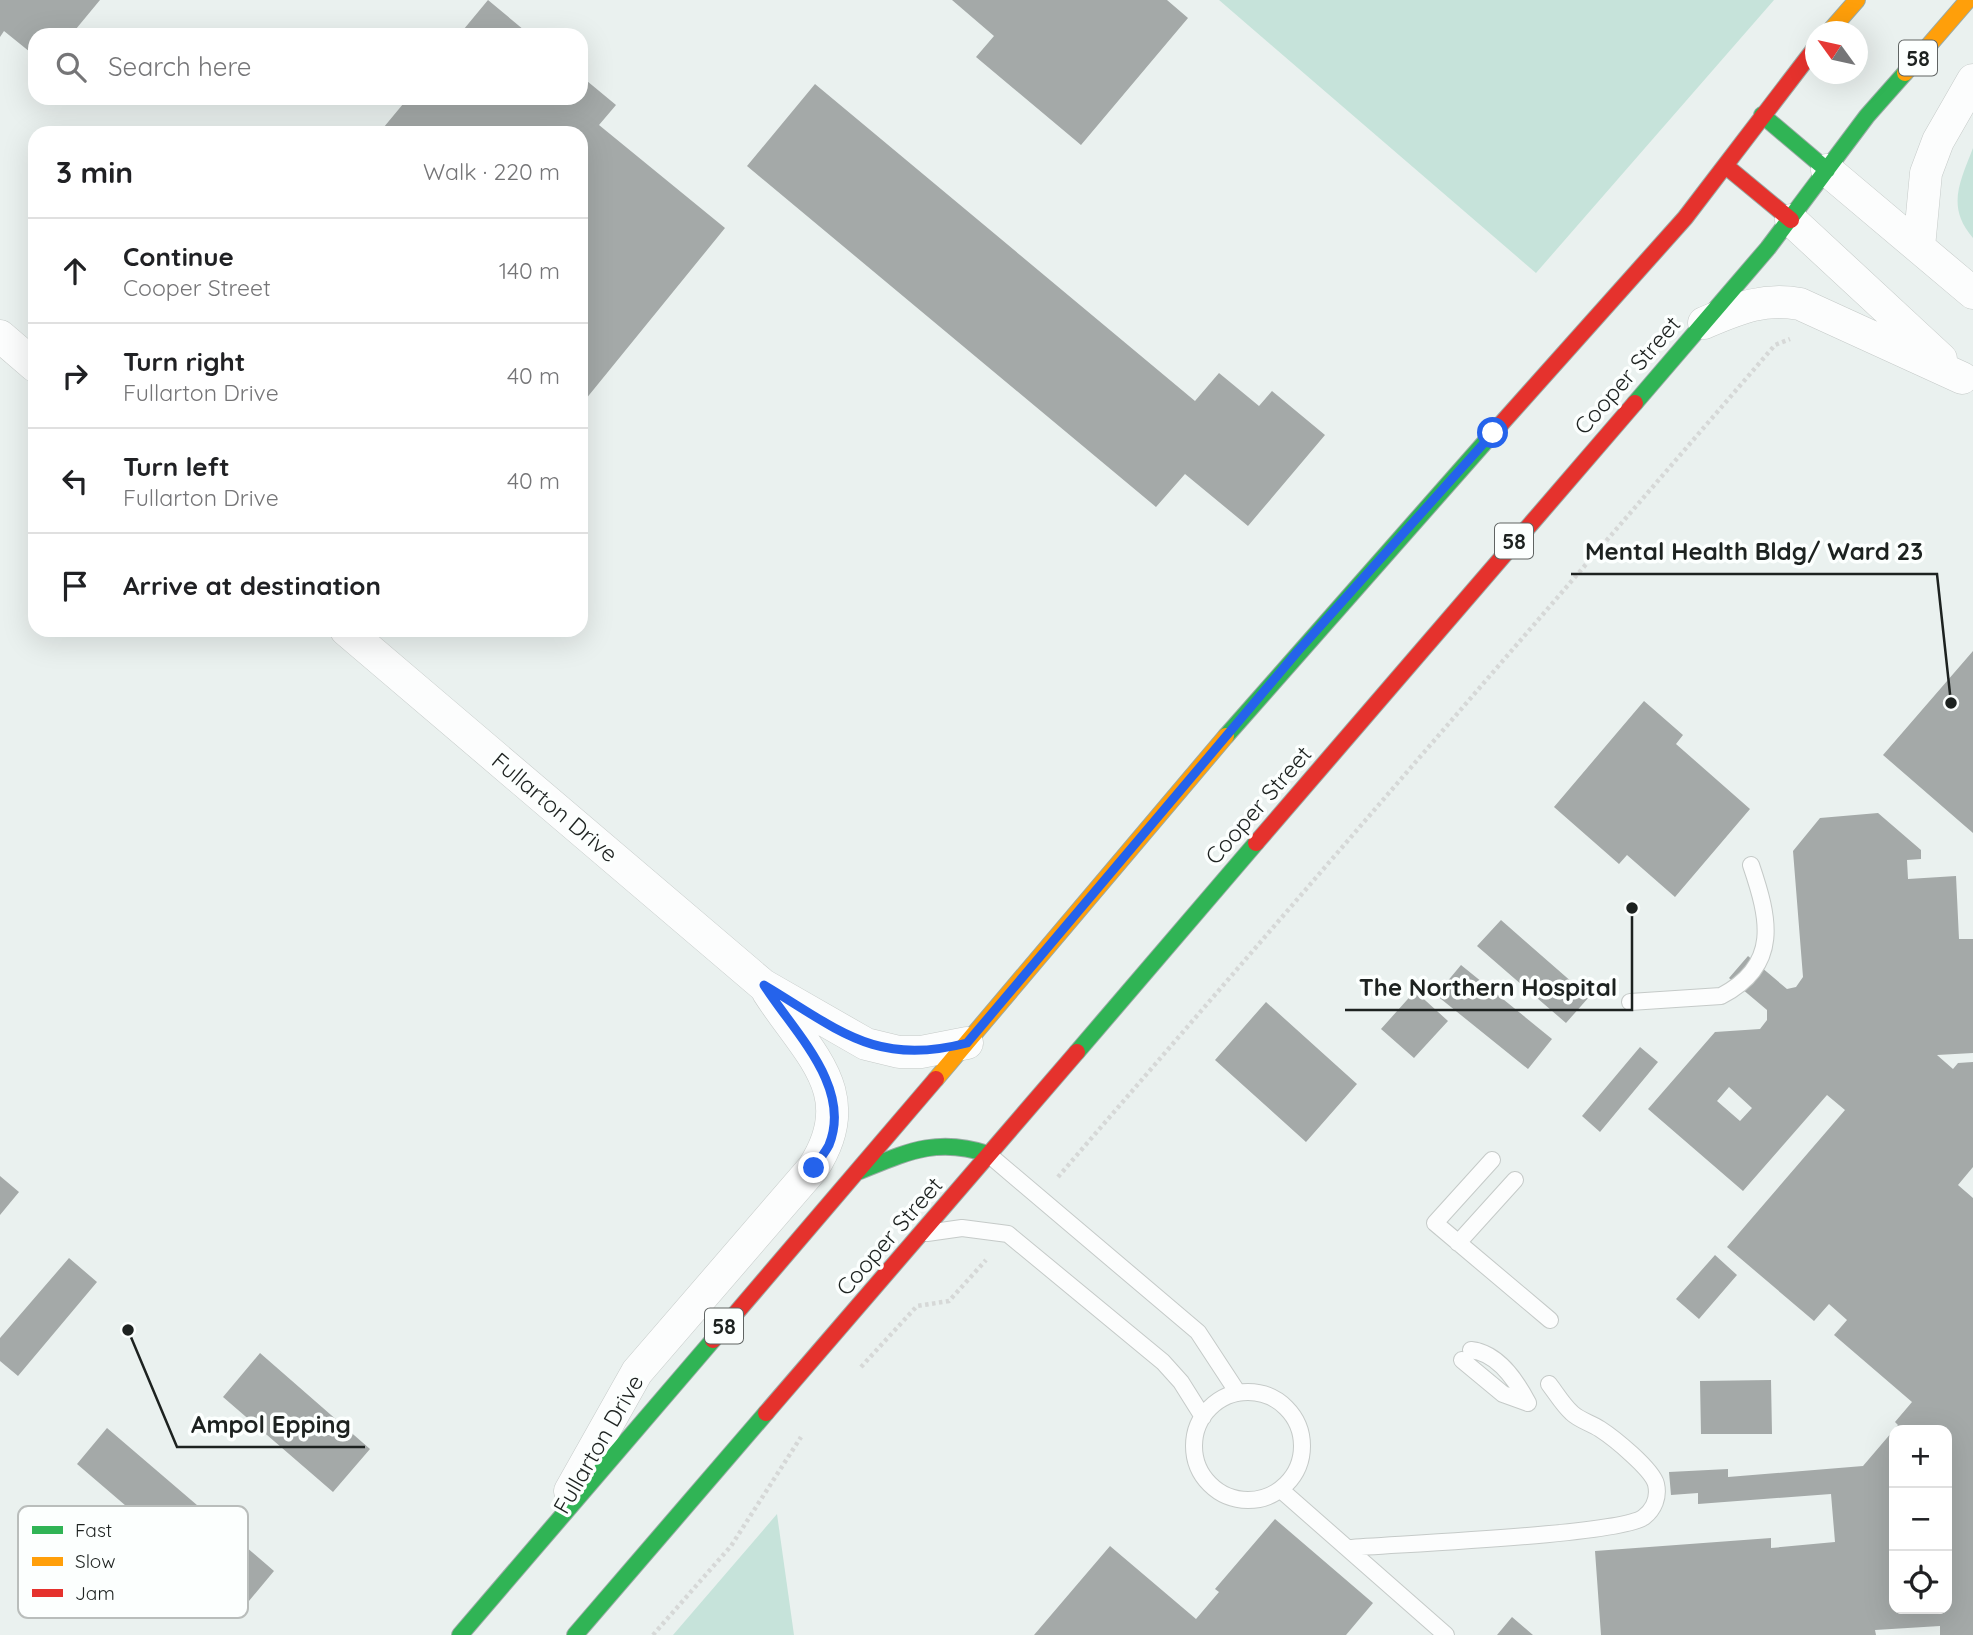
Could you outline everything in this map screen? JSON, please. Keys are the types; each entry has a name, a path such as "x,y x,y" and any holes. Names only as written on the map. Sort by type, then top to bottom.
{"main road":[{"path":"1839,21 1857,0"},
{"name":"Cooper Street","path":"575,1635 1790,220 1867,116 1968,0"},
{"name":"58","path":"460,1635 858,1171 1298,651 1727,167 1805,61"},
{"path":"1762,116 1827,170"},
{"path":"1727,167 1790,220"},
{"path":"858,1171 922,1147 963,1144 988,1154"}],"street":[{"path":"1919,247 1926,173 1938,141 1973,80"},
{"path":"1827,170 1973,293"},
{"path":"1790,220 1967,383"},
{"path":"1700,325 1751,303 1779,300 1800,304 1967,383"},
{"path":"0,336 28,360"},
{"name":"Fullarton Drive","path":"354,637 764,985 866,1044 900,1052 921,1052 967,1043"},
{"name":"Fullarton Drive","path":"549,1529 637,1372 814,1168 829,1144 834,1112 826,1077 764,985"}],"lane":[{"path":"1630,1002 1721,996 1731,991 1754,969 1766,948 1762,897 1751,865"},
{"path":"988,1154 1041,1196 1198,1332 1238,1393"},
{"path":"1492,1160 1435,1223 1550,1320"},
{"path":"1458,1243 1515,1180"},
{"path":"922,1234 962,1228 1009,1234 1163,1362 1181,1382 1203,1417"},
{"path":"1349,1548 1580,1530 1630,1524 1644,1518 1654,1507 1657,1496 1656,1482 1644,1467 1600,1429 1573,1415 1549,1384"},
{"path":"1256,1392 1272,1397 1287,1408 1297,1423 1302,1454 1295,1474 1281,1490 1250,1501 1234,1499 1219,1492 1206,1481 1194,1450 1196,1433 1203,1417 1224,1398 1238,1393 1256,1392"},
{"path":"1281,1490 1446,1635"}],"path":[{"path":"1041,1196 1775,345 1792,339 1800,304"},
{"path":"854,1375 918,1306 949,1301 1009,1234"},
{"path":"653,1635 731,1546 802,1435"}],"green space":[{"path":"1219,0 1774,0 1536,273"},
{"path":"1973,148 1973,238 1960,216 1958,194"},
{"path":"777,1514 794,1635 673,1635"}],"building":[{"path":"0,0 100,0 77,28 28,28 28,50 4,31 0,37"},
{"path":"488,0 522,28 465,28"},
{"path":"952,0 1167,0 1188,18 1081,145 976,57 994,36"},
{"path":"588,82 616,105 599,125 725,228 588,396 588,126 385,126 402,105 588,105"},
{"path":"815,84 1195,401 1219,373 1259,406 1272,391 1325,435 1248,526 1185,474 1156,507 747,166"},
{"path":"1973,651 1973,833 1883,755"},
{"path":"1644,701 1683,735 1676,744 1750,809 1675,897 1627,855 1619,864 1554,807"},
{"path":"1878,813 1921,850 1921,859 1907,860 1908,879 1956,876 1959,939 1973,939 1973,1053 1937,1055 1953,1069 1958,1063 1973,1062 1973,1167 1958,1185 1973,1198 1973,1635 1940,1635 1940,1626 1875,1630 1876,1635 1601,1635 1595,1551 1771,1538 1771,1548 1835,1542 1831,1494 1698,1504 1698,1493 1671,1495 1669,1472 1728,1469 1728,1477 1863,1466 1889,1436 1889,1614 1952,1614 1952,1425 1898,1425 1895,1422 1912,1402 1834,1335 1847,1320 1829,1304 1814,1321 1727,1247 1845,1110 1827,1095 1743,1191 1648,1109 1715,1032 1760,1029 1767,1020 1767,1010 1729,978 1748,956 1787,989 1796,987 1803,977 1793,851 1820,818","holes":["1729,1087 1752,1108 1740,1121 1717,1101"]},
{"path":"1501,920 1589,997 1566,1023 1477,946"},
{"path":"1461,965 1552,1039 1528,1069 1436,995"},
{"path":"1415,991 1448,1021 1414,1058 1381,1029"},
{"path":"1266,1002 1357,1084 1306,1142 1215,1060"},
{"path":"1640,1047 1658,1062 1600,1132 1582,1116"},
{"path":"0,1176 19,1192 0,1215"},
{"path":"1715,1255 1737,1275 1699,1319 1676,1299"},
{"path":"69,1258 97,1282 18,1376 0,1361 0,1338"},
{"path":"260,1353 370,1449 333,1492 223,1397"},
{"path":"1771,1380 1772,1434 1701,1434 1700,1381"},
{"path":"107,1428 198,1506 126,1506 77,1464"},
{"path":"1275,1519 1373,1603 1346,1635 1034,1635 1110,1546 1196,1619 1219,1592 1215,1589"},
{"path":"248,1549 274,1571 248,1602"},
{"path":"1512,1617 1533,1635 1497,1635"}],"traffic: fast":[{"path":"1635,403 1768,248 1867,116 1905,73"},
{"path":"1762,115 1827,170"},
{"path":"1226,736 1501,424"},
{"path":"1077,1052 1256,843"},
{"path":"860,1171 908,1153 937,1147 970,1149 988,1154"},
{"path":"460,1635 713,1340"},
{"path":"575,1635 766,1413"}],"traffic: slow":[{"path":"1839,21 1857,0"},
{"path":"1905,73 1968,0"},
{"path":"936,1079 1226,736"}],"traffic: jam":[{"path":"1501,424 1685,218 1805,61"},
{"path":"1727,167 1791,220"},
{"path":"1256,843 1635,403"},
{"path":"766,1413 1077,1052"},
{"path":"713,1340 936,1079"}],"place":[{"name":"Mental Health Bldg/ Ward 23","path":"1951,703"},
{"name":"The Northern Hospital","path":"1632,908"},
{"name":"Ampol Epping","path":"128,1330"}],"route":[{"path":"814,1168 829,1144 834,1112 826,1077 764,985 866,1044 900,1052 921,1052 938,1051 967,1043 1298,651 1493,433"}]}
